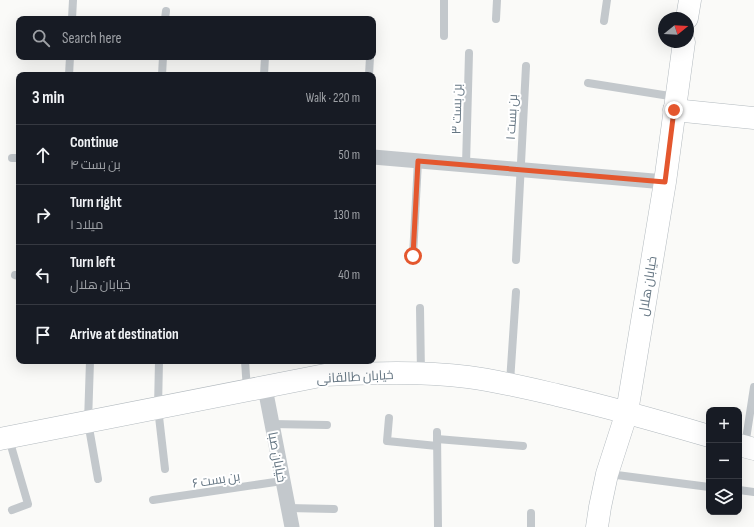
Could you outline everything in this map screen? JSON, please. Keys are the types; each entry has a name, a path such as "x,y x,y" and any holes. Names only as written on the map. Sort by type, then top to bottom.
{"main road":[{"path":"688,12 690,0"},
{"name":"خیابان هلال","path":"597,527 607,474 626,412 665,182 683,48"},
{"path":"675,103 754,118"},
{"name":"خیابان طالقانی","path":"4,438 256,389 325,372 421,374 467,377 509,384 626,412 706,435"}],"street":[{"path":"376,157 665,182"},
{"name":"خیابان صبا","path":"256,389 272,424 292,527"}],"lane":[{"path":"72,16 73,0"},
{"path":"444,0 444,36"},
{"path":"496,19 497,0"},
{"path":"604,21 607,0"},
{"name":"بن بست ۳","path":"466,165 469,53"},
{"path":"70,60 70,72"},
{"path":"162,72 163,60"},
{"path":"264,72 265,60"},
{"path":"369,72 370,60"},
{"name":"بن بست ۱","path":"516,260 526,66"},
{"path":"588,83 675,103"},
{"path":"413,256 418,161"},
{"path":"509,384 516,292"},
{"path":"420,308 421,374"},
{"path":"90,364 88,422 98,479"},
{"path":"159,364 158,408 166,469"},
{"path":"246,364 256,389"},
{"path":"746,447 754,387"},
{"path":"389,418 387,441 437,439 523,446"},
{"path":"272,424 328,425"},
{"path":"4,438 28,504 12,510"},
{"path":"437,439 438,527"},
{"path":"607,474 706,487"},
{"name":"بن بست ۶","path":"153,500 282,481"},
{"path":"742,490 754,492"},
{"path":"288,508 334,509"},
{"path":"531,513 531,527"}],"route":[{"path":"413,256 418,161 665,182 674,110"}]}
